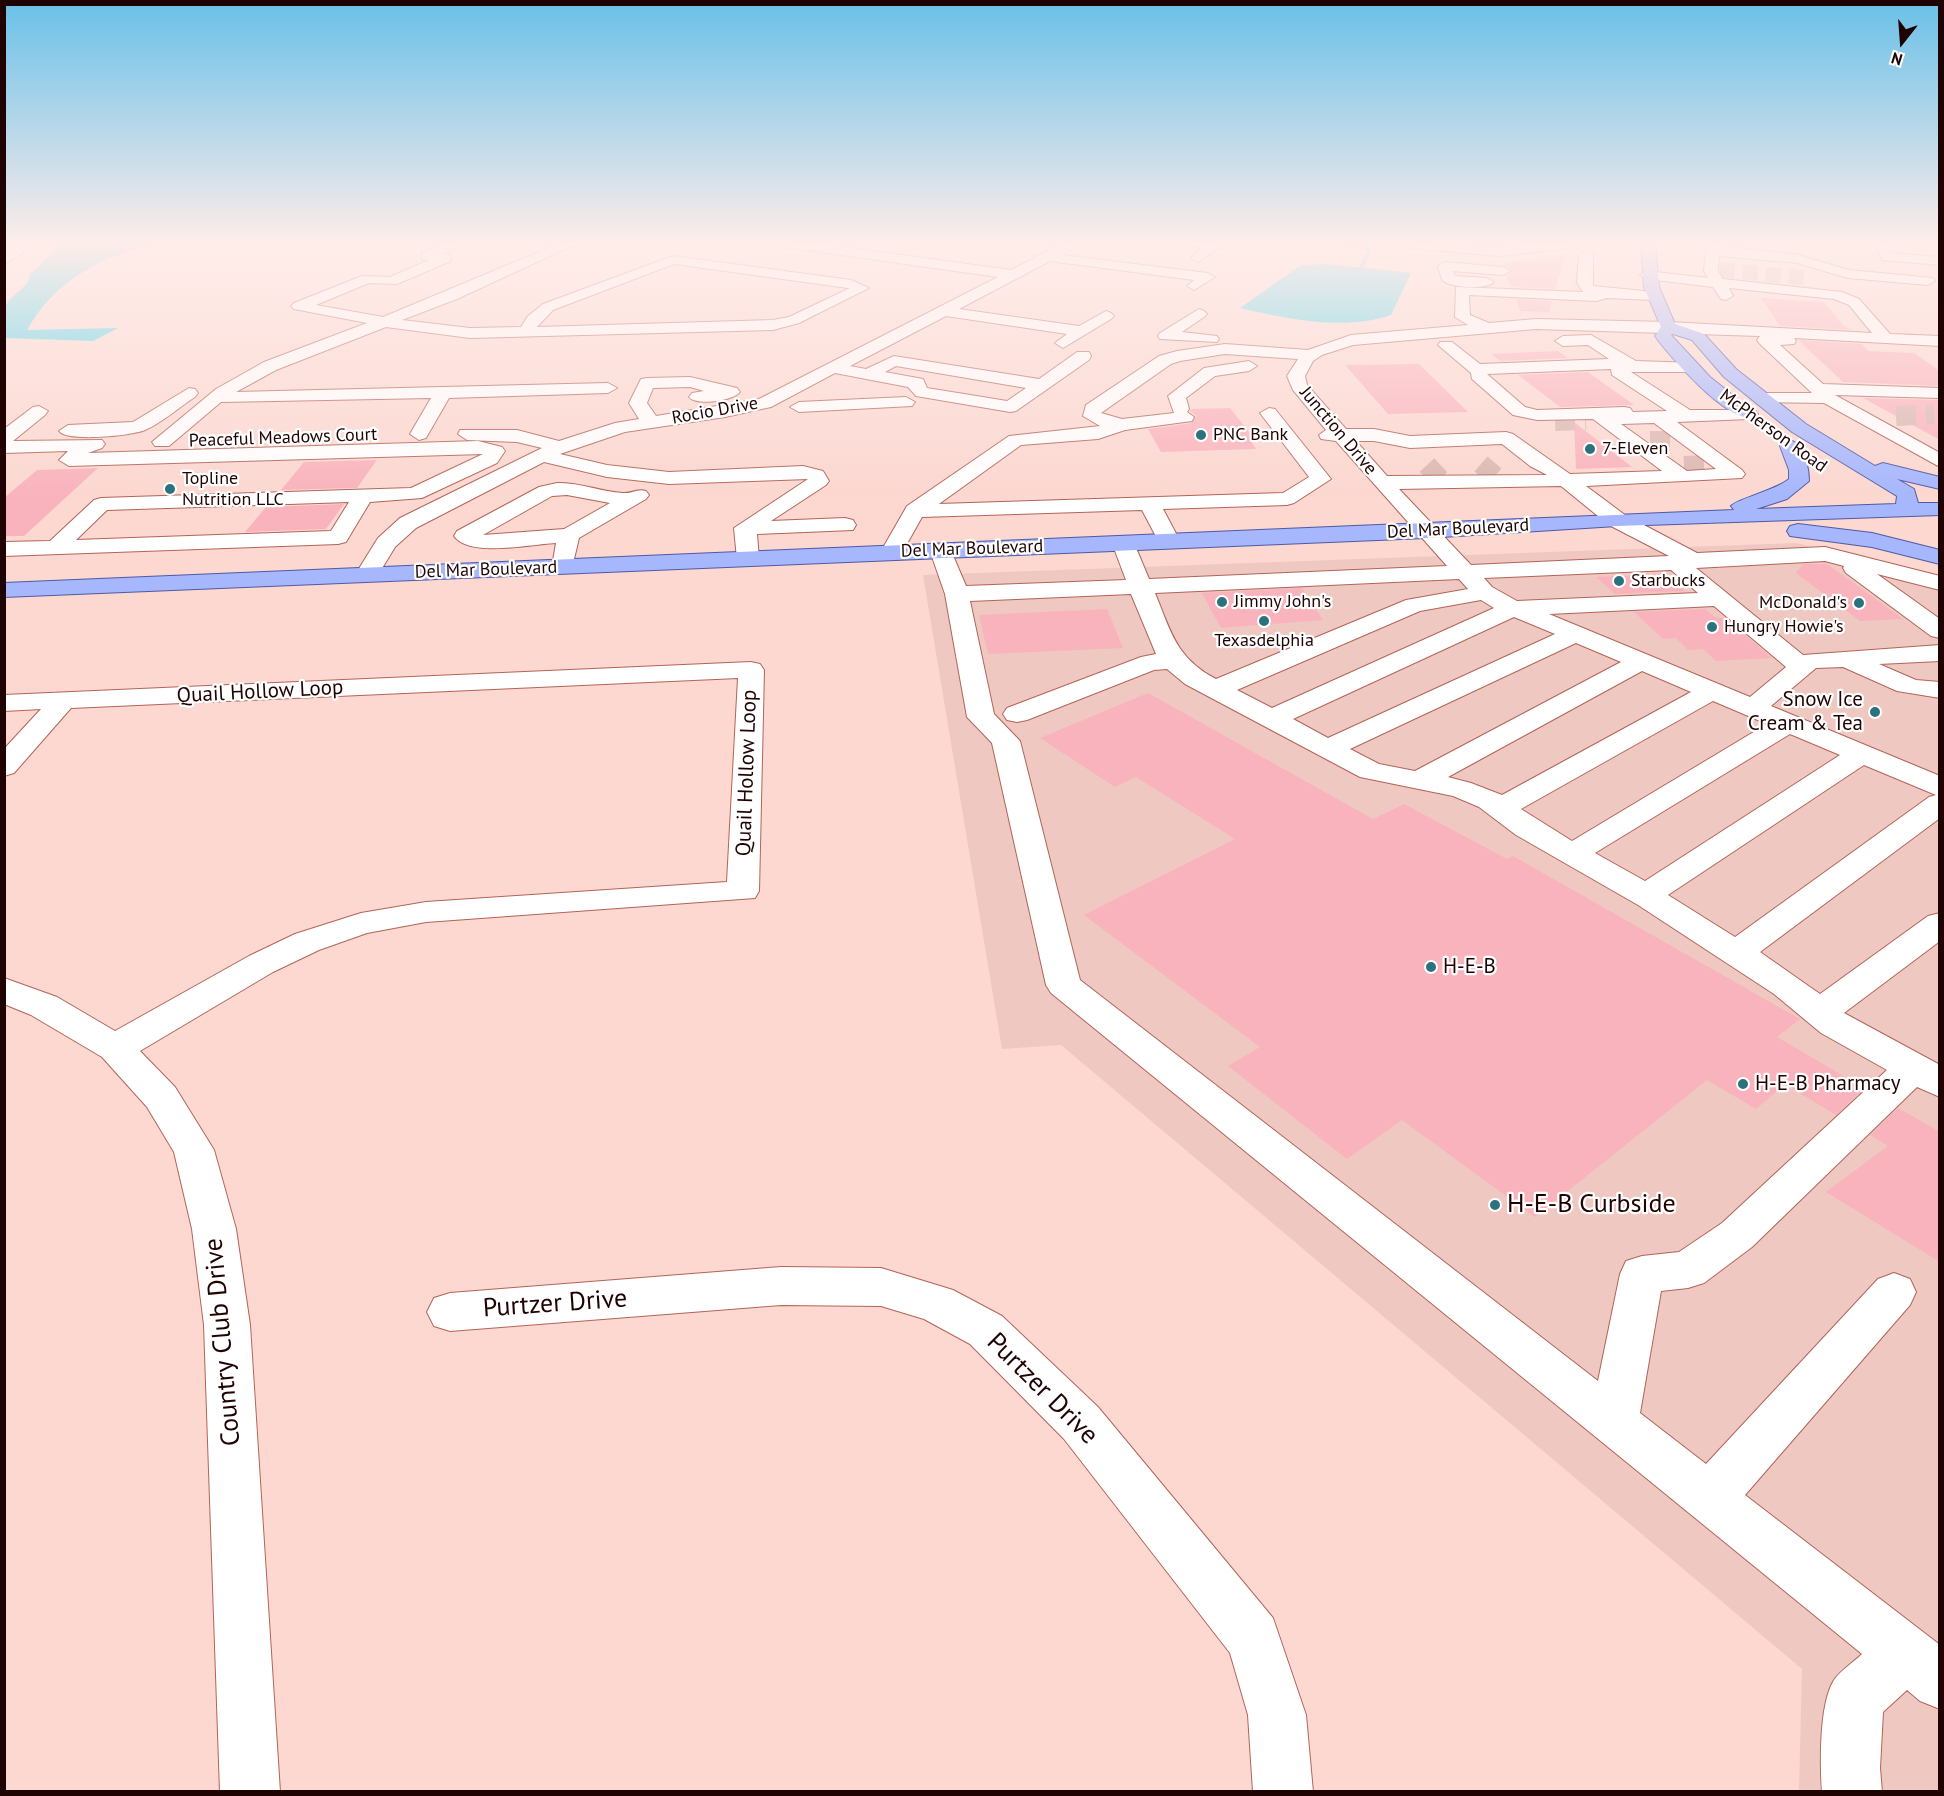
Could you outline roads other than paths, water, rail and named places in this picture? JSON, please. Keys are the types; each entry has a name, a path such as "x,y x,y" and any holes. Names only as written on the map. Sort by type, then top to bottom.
{"main road":[{"name":"McPherson Road","path":"1668,328 1663,336 1691,367 1776,436 1819,465"},
{"name":"McPherson Road","path":"1671,328 1698,337 1730,373 1799,428 1907,493 1907,510"},
{"path":"1694,519 1769,499 1790,490 1799,481 1799,470 1776,436"},
{"path":"1834,449 1908,477 1940,483"},
{"path":"1867,496 1907,510 1940,529"},
{"name":"Del Mar Boulevard","path":"4,590 1426,531 1617,520 1940,509"},
{"path":"1694,519 1872,540 1940,557"}],"street":[{"path":"162,442 217,397 234,387 315,347 366,328"},
{"path":"425,328 456,332 674,328"},
{"path":"526,332 528,328"},
{"name":"Rocio Drive","path":"367,575 386,543 408,523 551,452 600,432 650,421 748,408 926,328"},
{"path":"1054,328 1082,332"},
{"path":"1058,346 1088,328"},
{"path":"1178,328 1166,336 1319,351"},
{"path":"1122,425 1102,421 1092,416 1092,409 1165,360 1226,350 1319,351 1351,340 1486,328"},
{"path":"1747,328 1766,340 1829,398 1940,461"},
{"path":"1797,328 1886,339 1940,341"},
{"path":"1876,328 1886,339"},
{"path":"1427,332 1476,369 1691,367"},
{"path":"1544,342 1591,340 1626,367 1663,441"},
{"path":"1766,340 1930,348 1940,351"},
{"path":"1446,345 1510,343"},
{"name":"Junction Drive","path":"1319,351 1299,368 1296,376 1299,386 1381,482 1484,592 1514,608 1940,787"},
{"path":"834,369 917,383 917,388 922,392 1010,407 1083,356"},
{"path":"868,374 894,360 1042,385"},
{"path":"891,553 915,512 1016,440 1098,434 1122,425 1183,413 1177,396 1210,372 1249,366 1299,368"},
{"path":"1626,367 1478,375 1519,411 1663,441"},
{"path":"690,382 731,392 638,403 646,383 690,382"},
{"path":"805,384 992,418"},
{"path":"12,441 120,430 152,419 200,385 234,387"},
{"path":"217,397 267,398 608,388"},
{"path":"480,409 488,391"},
{"path":"419,434 443,393"},
{"path":"1761,398 1829,398 1940,393"},
{"path":"1829,398 1940,405"},
{"path":"799,407 906,402"},
{"path":"638,403 650,421"},
{"path":"4,466 12,441 39,411"},
{"path":"915,512 1287,499 1321,479 1269,414"},
{"path":"1381,482 1435,482 1560,476 1749,414"},
{"path":"1860,417 1896,416"},
{"path":"1521,432 1531,422 1555,421"},
{"path":"1521,432 1663,441"},
{"path":"1521,432 1559,464 1560,476"},
{"name":"Peaceful Meadows Court","path":"12,441 87,444 363,443 419,434 517,436 551,452 607,471 669,478 803,472 816,475 819,481 745,528"},
{"path":"1287,437 1374,435 1412,451"},
{"path":"1435,482 1402,463 1412,451 1454,440 1506,438 1617,520 1686,562 1719,599 1802,667"},
{"path":"1454,440 1474,458"},
{"path":"56,547 101,504 415,494 490,459 495,451 478,447 363,443 69,459 87,444"},
{"path":"465,536 472,523 540,488 563,482 586,482 607,471"},
{"path":"465,536 478,542 569,536 669,478"},
{"path":"465,536 546,491 560,488 578,489 629,501"},
{"path":"4,549 338,537 364,495"},
{"path":"201,542 236,500"},
{"path":"1149,503 1169,541"},
{"path":"748,559 745,528 844,525"},
{"path":"563,567 569,536"},
{"path":"1123,543 1166,650 1194,678 1370,771 1461,789 1501,808 1527,828 1646,895 1787,986 1834,1024 1932,1077 1737,1235 1688,1270 1642,1274 1614,1423"},
{"path":"941,551 957,594 981,717 1006,741 1064,986 1922,1668 1855,1699 1850,1768 1852,1791"},
{"path":"957,594 1825,554 1940,583"},
{"path":"1841,558 1940,631"},
{"path":"1216,690 1415,605 1463,598 1484,592"},
{"path":"1271,719 1514,608 1719,599"},
{"path":"1327,749 1576,634"},
{"path":"1753,708 1809,661 1940,653"},
{"path":"1845,658 1881,675 1929,691 1940,690"},
{"path":"1017,714 1150,662 1175,661"},
{"path":"1421,780 1642,662"},
{"name":"Quail Hollow Loop","path":"4,703 751,670 743,891 426,912 361,924 307,942 261,964 115,1048"},
{"path":"1501,808 1712,691"},
{"path":"4,767 64,700"},
{"path":"1572,854 1788,723"},
{"path":"1646,895 1862,754"},
{"path":"1736,953 1940,803"},
{"path":"1820,1012 1940,924"},
{"name":"Country Club Drive","path":"4,990 44,1006 115,1048 160,1097 194,1150 214,1229 227,1325 250,1791"},
{"name":"Purtzer Drive","path":"450,1312 781,1286 881,1287 937,1304 986,1330 1081,1423 1253,1638 1276,1715 1283,1791"},
{"path":"1709,1498 1894,1292"}],"water":[{"path":"4,328 28,328 27,330 118,328 93,341 5,338"}],"tunnel":[{"path":"1896,416 1934,414"},
{"path":"1555,421 1586,420"},
{"path":"1650,441 1674,441"},
{"path":"1481,464 1495,476"},
{"path":"1427,465 1440,479"},
{"path":"1684,466 1708,465"}],"place":[{"name":"PNC Bank","path":"1201,435"},
{"name":"7-Eleven","path":"1590,449"},
{"name":"Topline Nutrition LLC","path":"170,489"},
{"name":"Starbucks","path":"1619,581"},
{"name":"Jimmy John's","path":"1222,602"},
{"name":"McDonald's","path":"1859,603"},
{"name":"Texasdelphia","path":"1264,621"},
{"name":"Hungry Howie's","path":"1712,627"},
{"name":"Snow Ice Cream & Tea","path":"1875,712"},
{"name":"H-E-B","path":"1431,967"},
{"name":"H-E-B Pharmacy","path":"1743,1084"},
{"name":"H-E-B Curbside","path":"1495,1205"}]}
